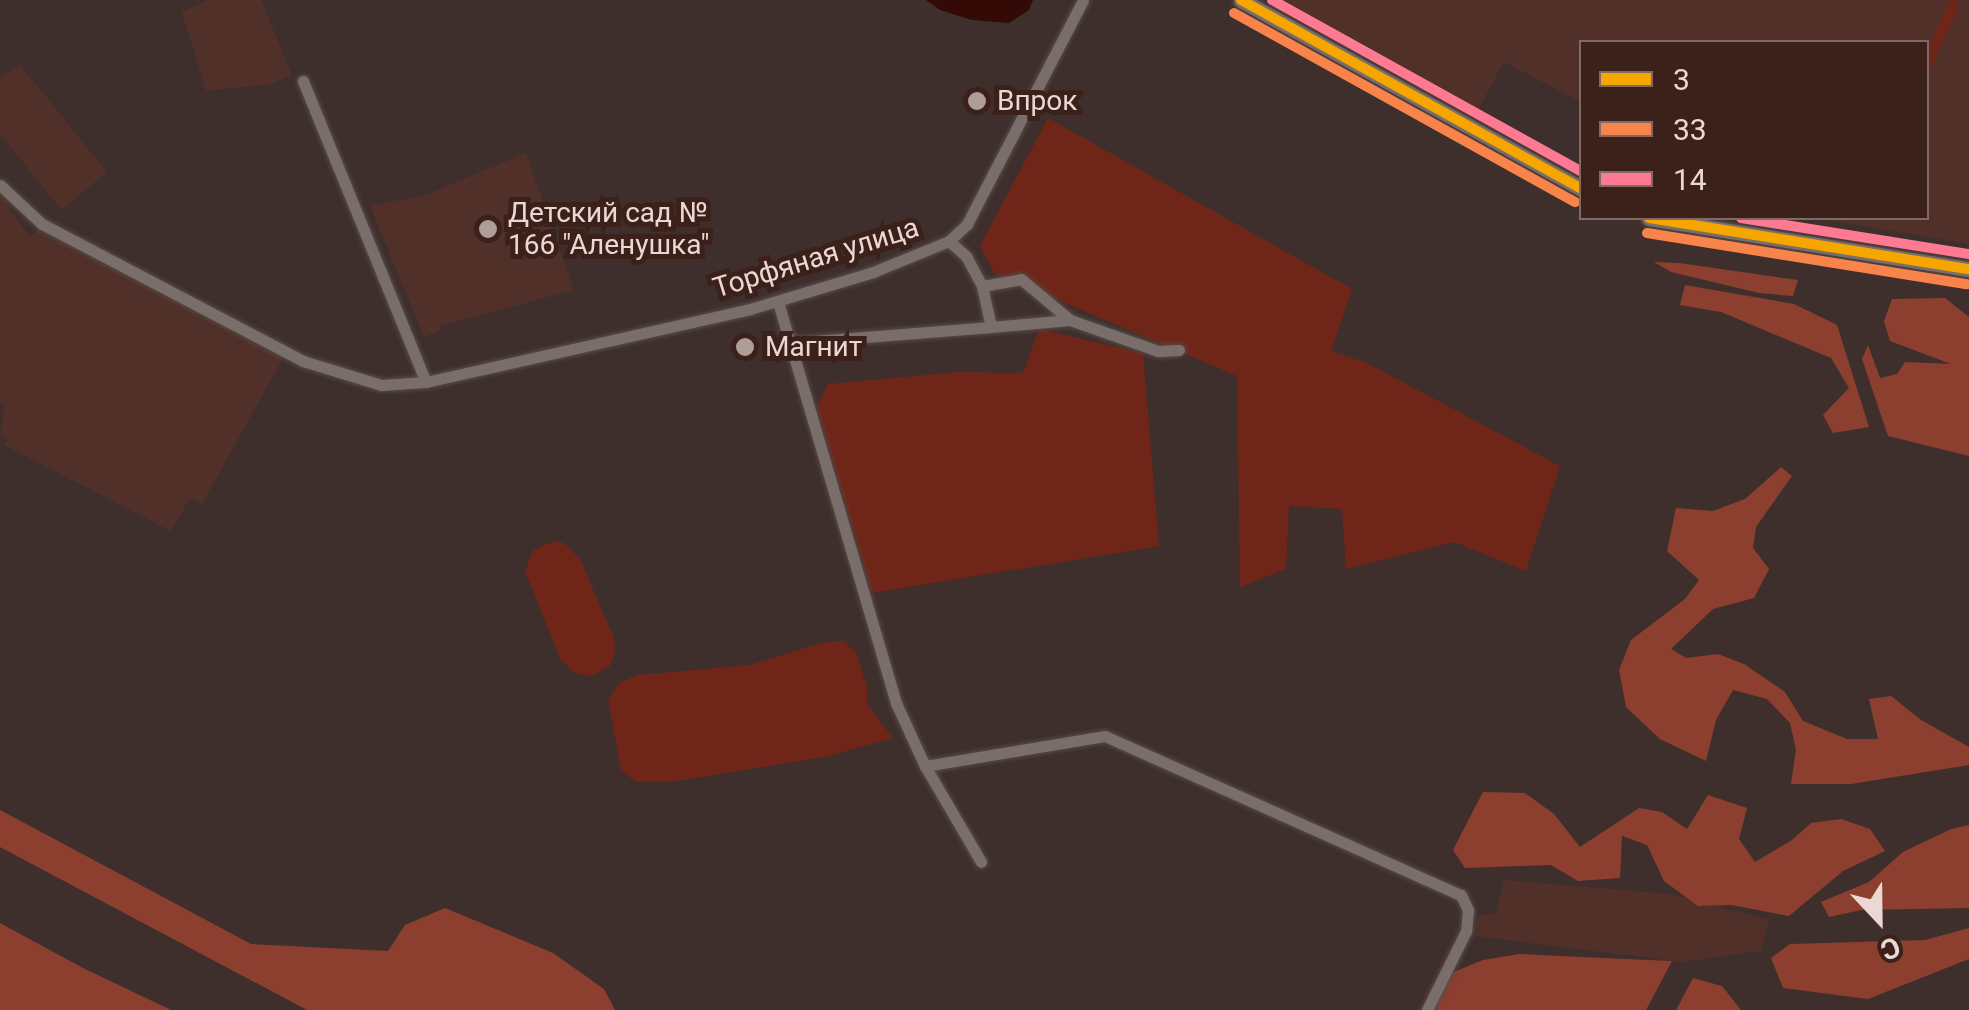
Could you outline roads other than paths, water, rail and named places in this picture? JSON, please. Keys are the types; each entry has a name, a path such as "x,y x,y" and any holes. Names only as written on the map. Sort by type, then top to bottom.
{"main road":[{"path":"1241,0 1579,187"},
{"path":"1662,220 1969,269"}],"street":[{"name":"Торфяная улица","path":"0,185 42,224 304,360 381,385 426,382 778,302 873,272 949,241 968,224 1084,0"},
{"path":"302,80 426,382"},
{"path":"949,241 966,256 982,286 991,327"},
{"path":"982,286 1021,280 1070,320 1158,351 1179,350"},
{"path":"778,302 888,676 925,766 981,862"},
{"path":"788,343 1070,320"},
{"path":"925,766 1104,736 1461,895 1468,910 1466,931 1427,1010"}],"place":[{"name":"Впрок","path":"977,101"},
{"name":"Детский сад № 166 \"Аленушка\"","path":"488,229"},
{"name":"Магнит","path":"745,347"}]}
